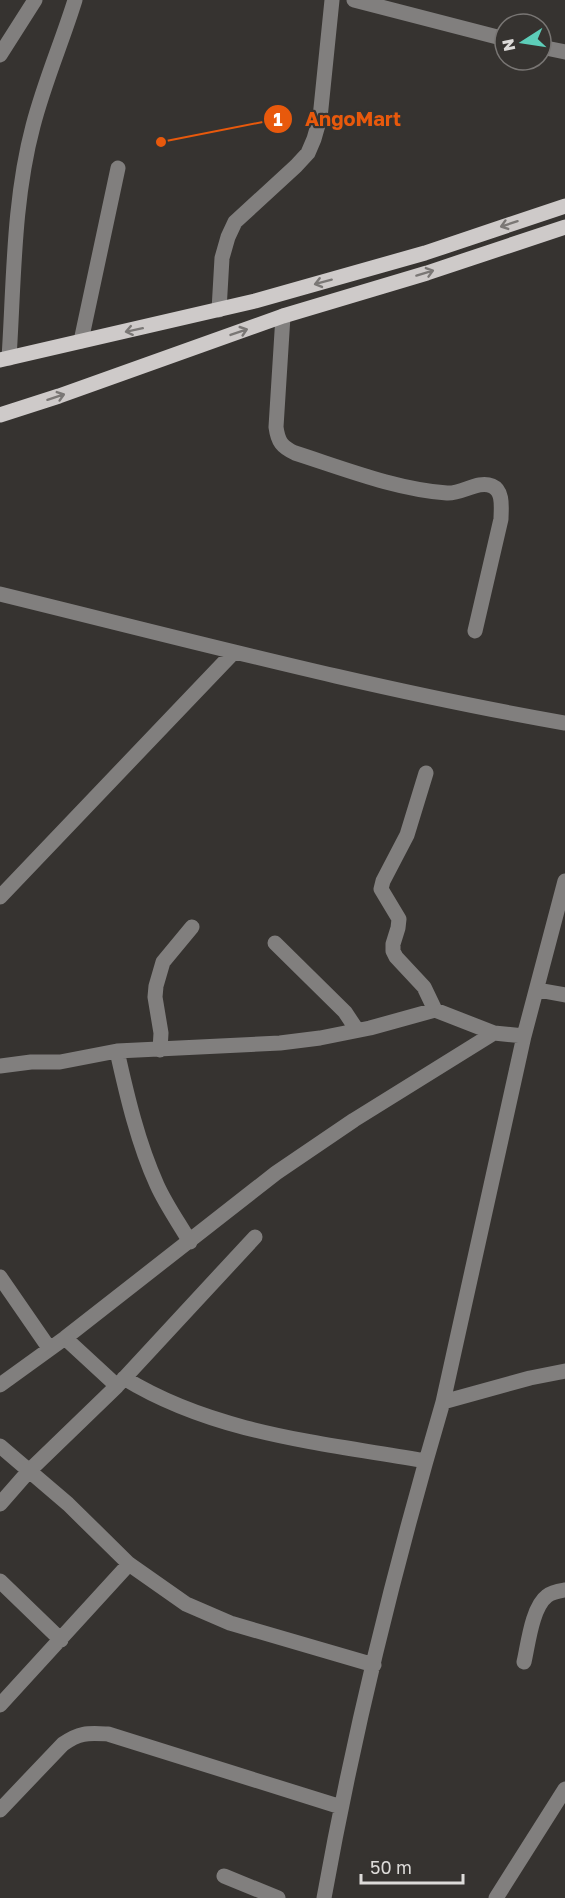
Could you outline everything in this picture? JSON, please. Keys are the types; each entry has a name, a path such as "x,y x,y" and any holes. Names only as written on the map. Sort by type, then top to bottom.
{"main road":[{"path":"5,359 219,310 425,253 565,206"},
{"path":"0,415 283,316 427,273 565,227"}],"street":[{"path":"0,55 34,0"},
{"path":"5,359 24,170 33,125 75,0"},
{"path":"219,310 222,258 235,222 296,166 308,153 314,139 320,118 332,0"},
{"path":"354,0 493,36"},
{"path":"81,341 118,168"},
{"path":"283,316 276,427 282,447 390,483 452,493 483,484 499,491 501,519 475,631"},
{"path":"0,594 460,705 565,723"},
{"path":"0,897 234,652"},
{"path":"426,773 407,835 381,889 399,919 393,951 424,987 435,1010"},
{"path":"324,1898 341,1807 374,1665 443,1402 524,1036 565,881"},
{"path":"160,1050 161,1033 155,996 156,986 163,962 192,927"},
{"path":"275,944 345,1011 357,1030"},
{"path":"538,990 565,996"},
{"path":"0,1066 31,1062 60,1062 117,1051 280,1043 320,1038 435,1010 494,1033 524,1036"},
{"path":"0,1385 190,1242 276,1173 354,1120 494,1033"},
{"path":"117,1051 132,1112 152,1173 158,1188 190,1242"},
{"path":"0,1504 28,1472 120,1382 255,1237"},
{"path":"0,1277 50,1348"},
{"path":"65,1338 120,1382 231,1425 274,1435 426,1461"},
{"path":"443,1402 565,1371"},
{"path":"0,1446 68,1504 129,1564 186,1604 222,1620 374,1665"},
{"path":"0,1705 129,1564"},
{"path":"0,1581 61,1640"},
{"path":"524,1662 541,1602 552,1593 565,1590"},
{"path":"0,1810 63,1744 75,1736 88,1733 118,1737 341,1807"},
{"path":"496,1898 565,1789"},
{"path":"224,1876 278,1898"}],"place":[{"name":"AngoMart","path":"161,142"}]}
